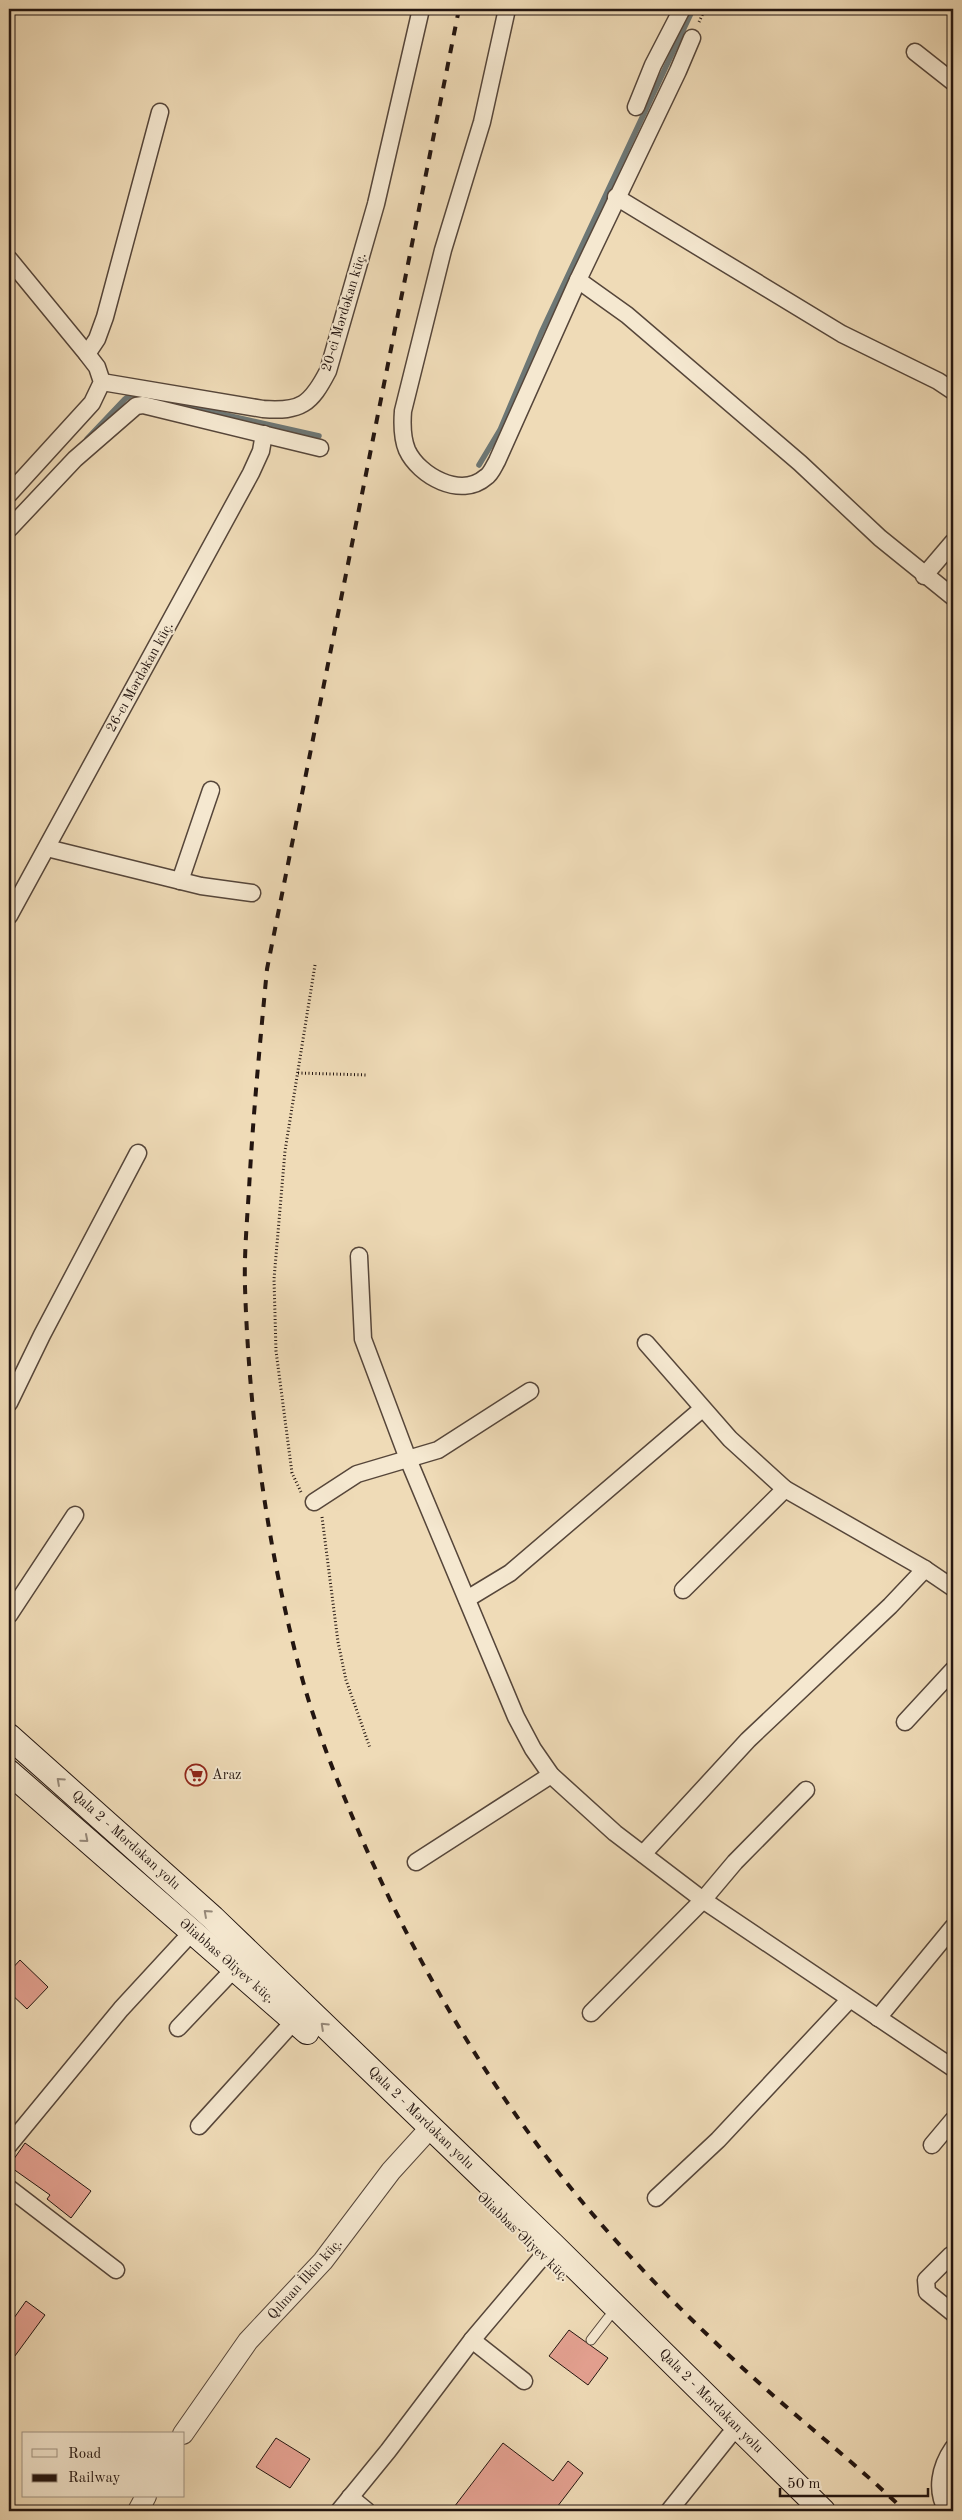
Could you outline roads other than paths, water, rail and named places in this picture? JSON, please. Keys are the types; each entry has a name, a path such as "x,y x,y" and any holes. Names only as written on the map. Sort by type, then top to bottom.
{"main road":[{"name":"Qala 2 - Mərdəkan yolu","path":"9,1736 213,1918 426,2132 823,2511"},
{"name":"Əliabbas Əliyev küç.","path":"9,1772 192,1932 426,2132 543,2256 806,2511"}],"street":[{"name":"20-ci Mərdəkan küç.","path":"102,382 284,411 296,409 307,402 319,388 328,371 376,204 421,9"},
{"path":"507,9 482,122 443,250 403,411 402,425 406,448 419,467 439,480 460,485 470,485 488,477 616,197 678,71 692,38"},
{"path":"636,107 653,65 682,9"},
{"path":"915,52 953,82"},
{"path":"87,354 97,339 106,317 160,112"},
{"path":"616,197 842,334 938,381 953,392"},
{"path":"9,259 97,367 102,382 92,403 9,494"},
{"path":"578,280 627,315 793,457 880,538 924,576 953,597"},
{"path":"9,529 75,459 136,406 143,405 320,448"},
{"name":"26-cı Mərdəkan küç.","path":"9,916 48,848 252,472 261,451 264,434"},
{"path":"924,576 953,542"},
{"path":"180,881 211,790"},
{"path":"48,848 180,881 252,893"},
{"path":"9,1403 42,1335 138,1153"},
{"path":"359,1256 363,1339 408,1459 516,1717 533,1749 552,1775 615,1833 704,1900 849,2000 953,2068"},
{"path":"646,1343 730,1439 785,1489 925,1569 953,1588"},
{"path":"314,1502 357,1474 438,1450 530,1391"},
{"path":"467,1599 510,1573 702,1409"},
{"path":"683,1590 785,1489"},
{"path":"9,1615 75,1515"},
{"path":"643,1854 748,1740 890,1606 925,1569"},
{"path":"905,1722 953,1670"},
{"path":"416,1862 552,1775"},
{"path":"591,2013 704,1900 735,1862 806,1790"},
{"path":"878,2018 953,1927"},
{"path":"9,2145 121,2009 192,1932"},
{"path":"178,2028 235,1968"},
{"path":"656,2198 718,2140 849,2000"},
{"path":"199,2126 295,2020"},
{"path":"932,2145 953,2120"},
{"name":"Qılman İlkin küç.","path":"184,2432 248,2341 323,2261 391,2171 426,2132"},
{"path":"9,2188 116,2270"},
{"path":"951,2255 926,2280 927,2292 953,2313"},
{"path":"339,2511 388,2451 472,2340 543,2256"},
{"path":"472,2340 524,2380"},
{"path":"669,2511 729,2436"},
{"path":"947,2511 942,2502 940,2485 942,2469 953,2448"},
{"path":"350,2497 367,2511"},
{"path":"138,2511 145,2498"}],"lane":[{"path":"591,2340 608,2318"}],"waterway":[{"path":"479,465 500,430 541,333 693,9"},
{"path":"87,439 125,399 132,394 137,395"},
{"path":"151,398 319,436"}],"railway":[{"path":"459,9 267,969 253,1134 245,1275 250,1382 268,1523 298,1663 318,1729 334,1773 385,1890 412,1943 470,2045 501,2094 571,2188 639,2266 754,2379 863,2472 905,2511"}],"place":[{"name":"Araz","path":"196,1775"}]}
